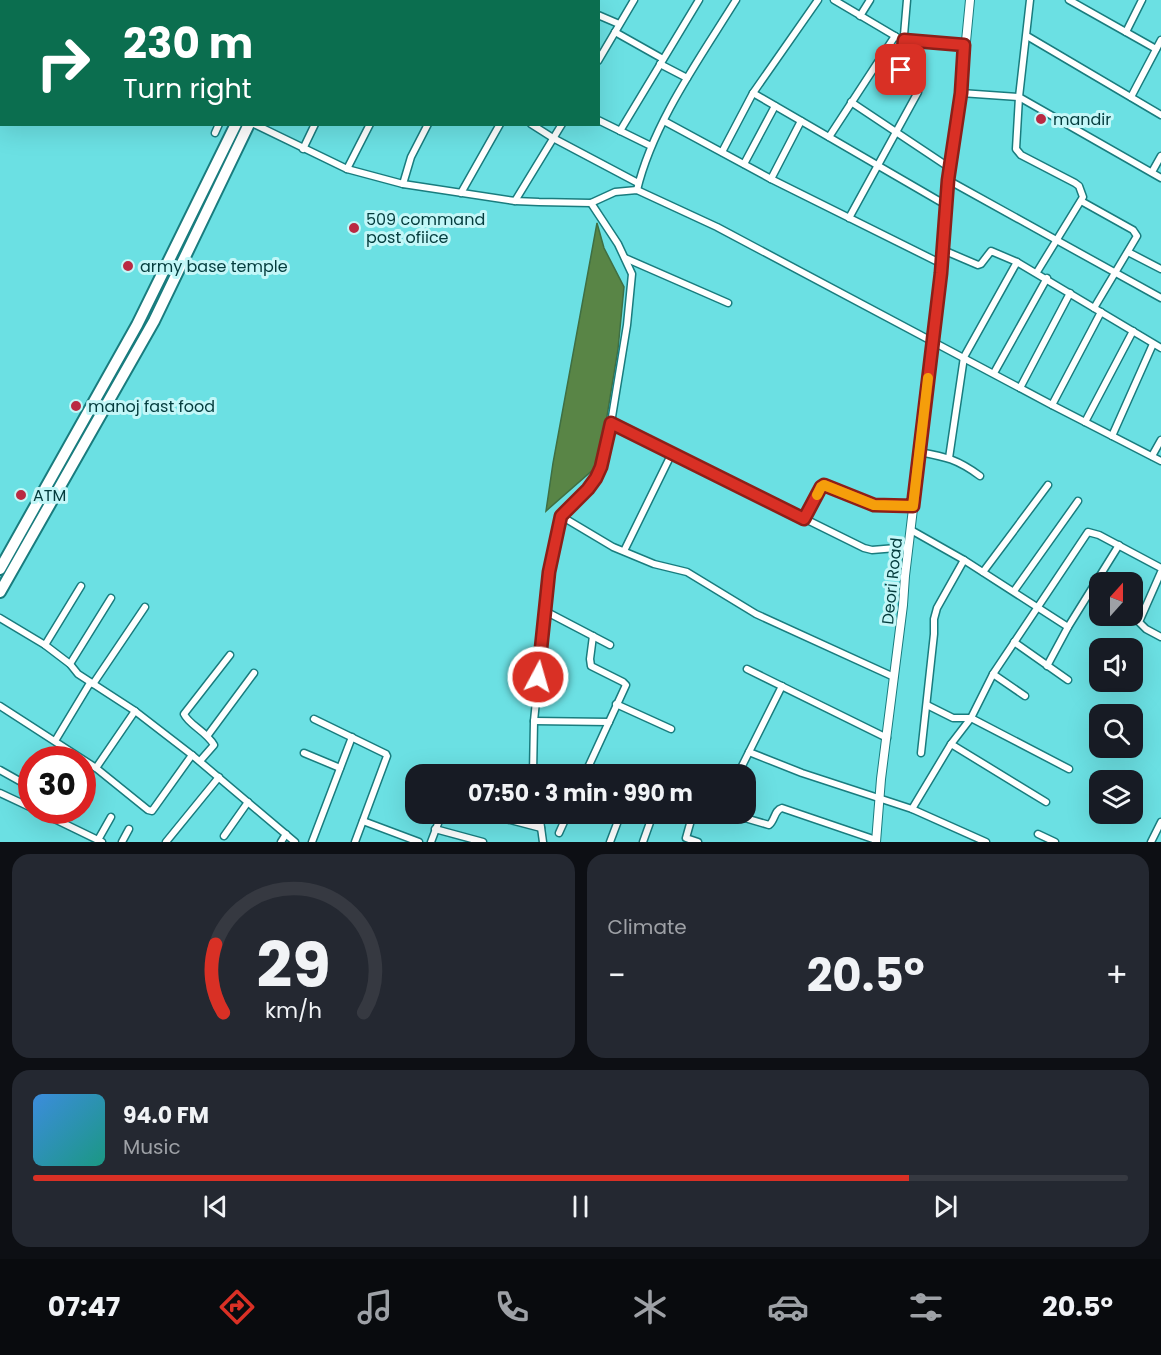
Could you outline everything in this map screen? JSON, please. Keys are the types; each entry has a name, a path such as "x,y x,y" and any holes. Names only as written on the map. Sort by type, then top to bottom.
{"highway":[{"path":"0,569 137,325 235,126"},
{"path":"0,592 154,321 250,126"}],"street":[{"path":"600,58 634,0"},
{"path":"620,131 699,0"},
{"path":"638,186 651,146 664,121 687,78 735,0"},
{"path":"722,152 753,93 818,0"},
{"path":"834,0 904,40 964,45"},
{"path":"860,16 870,0"},
{"path":"901,70 907,0"},
{"name":"Deori Road","path":"876,841 942,264 948,180 961,93 970,0"},
{"path":"1030,0 1019,97 1016,149 1021,154 1075,183 1082,192 1081,201 1037,272"},
{"path":"1069,0 1078,2 1156,49"},
{"path":"1126,32 1142,0"},
{"path":"600,16 619,24"},
{"path":"615,32 687,78"},
{"path":"830,137 895,36"},
{"path":"1027,36 1161,115"},
{"path":"1131,98 1161,40"},
{"path":"849,218 918,92"},
{"path":"753,93 946,205"},
{"path":"961,93 1019,97 1161,178"},
{"path":"851,102 950,168"},
{"path":"744,164 775,106"},
{"path":"600,121 651,146"},
{"path":"664,121 771,179 942,264"},
{"path":"771,179 801,121"},
{"path":"215,133 218,126"},
{"path":"255,126 347,169 404,184 461,193 515,201 591,203 615,192 638,186"},
{"path":"303,149 314,126"},
{"path":"347,169 369,126"},
{"path":"404,184 411,157 427,126"},
{"path":"461,193 499,126"},
{"path":"534,126 638,186 1052,405 1161,460"},
{"path":"515,201 561,126"},
{"path":"1152,172 1161,156"},
{"path":"948,180 1161,297"},
{"path":"1081,201 1136,233 1135,241 1094,308"},
{"path":"533,764 534,721 549,572 561,516 588,489 601,467 611,423 627,325 632,274 618,244 591,203"},
{"path":"943,250 978,265 991,250 1037,272 1161,348"},
{"path":"1128,252 1161,269"},
{"path":"624,258 728,303"},
{"path":"950,458 964,357 1017,262"},
{"path":"994,373 1047,278"},
{"path":"1020,388 1070,293"},
{"path":"1052,405 1101,312"},
{"path":"1085,422 1133,331"},
{"path":"1112,436 1153,344"},
{"path":"611,423 864,548 872,550 908,547"},
{"path":"1152,456 1161,440"},
{"path":"919,452 962,462 980,476"},
{"path":"624,551 672,453"},
{"path":"804,519 824,485 874,505 913,506"},
{"path":"983,572 1048,485"},
{"path":"1014,591 1078,501"},
{"path":"561,516 613,547 654,564 687,572 756,614 894,677"},
{"path":"910,530 964,560 1068,627"},
{"path":"912,809 951,744 971,718 993,674 1088,532 1093,532 1119,545 1161,570 1139,622 1146,629 1161,637"},
{"path":"1047,666 1068,627 1119,545"},
{"path":"921,753 934,615 964,560"},
{"path":"45,645 81,586"},
{"path":"69,664 111,598"},
{"path":"55,741 145,607"},
{"path":"545,610 610,645"},
{"path":"0,618 45,645 78,674 135,711 200,761 295,842"},
{"path":"590,764 625,689 625,683 591,666 593,636"},
{"path":"1014,642 1068,680"},
{"path":"200,761 214,747 208,735 186,719 184,714 230,655"},
{"path":"747,669 887,738"},
{"path":"208,735 254,674"},
{"path":"993,674 1024,696"},
{"path":"743,764 782,686"},
{"path":"616,704 671,729"},
{"path":"927,705 953,718 971,718 1070,769"},
{"path":"0,706 63,746"},
{"path":"135,711 96,768 148,810 152,811 192,755"},
{"path":"314,719 387,756 355,842"},
{"path":"534,721 609,722"},
{"path":"312,842 352,737"},
{"path":"951,744 1046,802"},
{"path":"749,752 802,773 912,809 986,842"},
{"path":"304,753 340,768"},
{"path":"0,770 18,780"},
{"path":"166,842 219,777"},
{"path":"0,793 18,801"},
{"path":"224,836 248,802"},
{"path":"756,821 769,825 773,822 779,808 782,808 876,841"},
{"path":"65,824 100,841 111,817"},
{"path":"363,821 419,842"},
{"path":"1151,842 1161,822"},
{"path":"431,842 437,824"},
{"path":"526,824 541,828"},
{"path":"540,824 543,842"},
{"path":"559,833 563,824"},
{"path":"610,842 617,824"},
{"path":"643,842 649,824"},
{"path":"690,824 685,840 698,842"},
{"path":"122,842 129,829"},
{"path":"435,829 483,842"},
{"path":"281,842 286,834"},
{"path":"1038,834 1055,842"}],"shaded area":[{"path":"597,223 604,248 624,287 618,349 606,422 595,468 546,511 553,463"}],"slow traffic":[{"path":"817,495 824,485 874,505 913,506 928,378"}],"place":[{"name":"mandir","path":"1041,119"},
{"name":"509 command post ofiice","path":"354,228"},
{"name":"army base temple","path":"128,266"},
{"name":"manoj fast food","path":"76,406"},
{"name":"ATM","path":"21,495"}],"route":[{"path":"538,677 549,572 561,516 596,478 601,467 611,423 804,519 824,485 874,505 913,506 941,273 948,180 961,93 964,45 904,40 901,70"}]}
